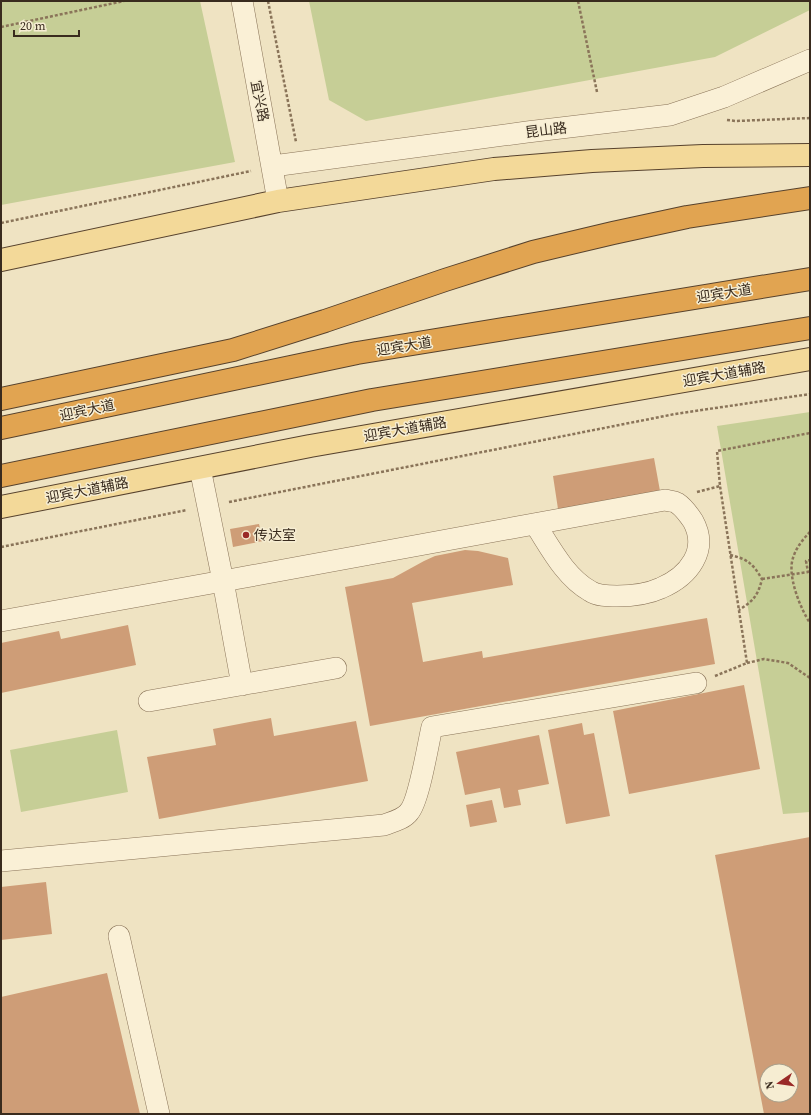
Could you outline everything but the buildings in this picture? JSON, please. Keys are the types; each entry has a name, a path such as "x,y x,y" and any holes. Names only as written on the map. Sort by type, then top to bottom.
{"highway":[{"path":"1,399 233,350 540,250 687,217 810,198"},
{"name":"迎宾大道","path":"1,428 357,353 810,279"},
{"path":"1,476 372,400 810,328"}],"main road":[{"path":"1,260 278,201 502,168 592,161 810,154"},
{"name":"迎宾大道辅路","path":"1,507 325,443 810,359"}],"street":[{"name":"宜兴路","path":"242,1 273,166 278,201"},
{"name":"昆山路","path":"273,166 519,133 670,115 724,97 810,60"},
{"path":"200,468 242,684"},
{"path":"1,621 665,500 676,502 689,515 697,529 699,546 692,565 680,576 662,588 644,594 608,596 591,592 574,579 555,556 534,524"},
{"path":"149,701 336,668"},
{"path":"1,861 384,825 398,820 409,812 415,801 432,727 696,683"},
{"path":"119,936 159,1114"}],"path":[{"path":"1,27 124,1"},
{"path":"268,1 300,162"},
{"path":"578,1 597,92"},
{"path":"722,120 736,121 810,118"},
{"path":"1,223 273,166"},
{"path":"1,547 675,414 810,394"},
{"path":"747,663 720,486 717,451 810,433"},
{"path":"665,500 720,486"},
{"path":"810,532 803,539 793,558 792,575 798,598 810,623"},
{"path":"730,556 748,561 755,568 762,579 756,596 750,603 738,610"},
{"path":"762,579 808,572 806,561 810,560"},
{"path":"696,683 747,663 764,659 788,663 810,678"}],"green space":[{"path":"1,1 200,1 235,162 1,205"},
{"path":"309,1 810,1 810,10 715,57 366,121 329,100"},
{"path":"810,412 810,812 783,814 717,426"},
{"path":"117,730 128,792 21,812 10,750"}],"place":[{"name":"传达室","path":"246,535"}]}
